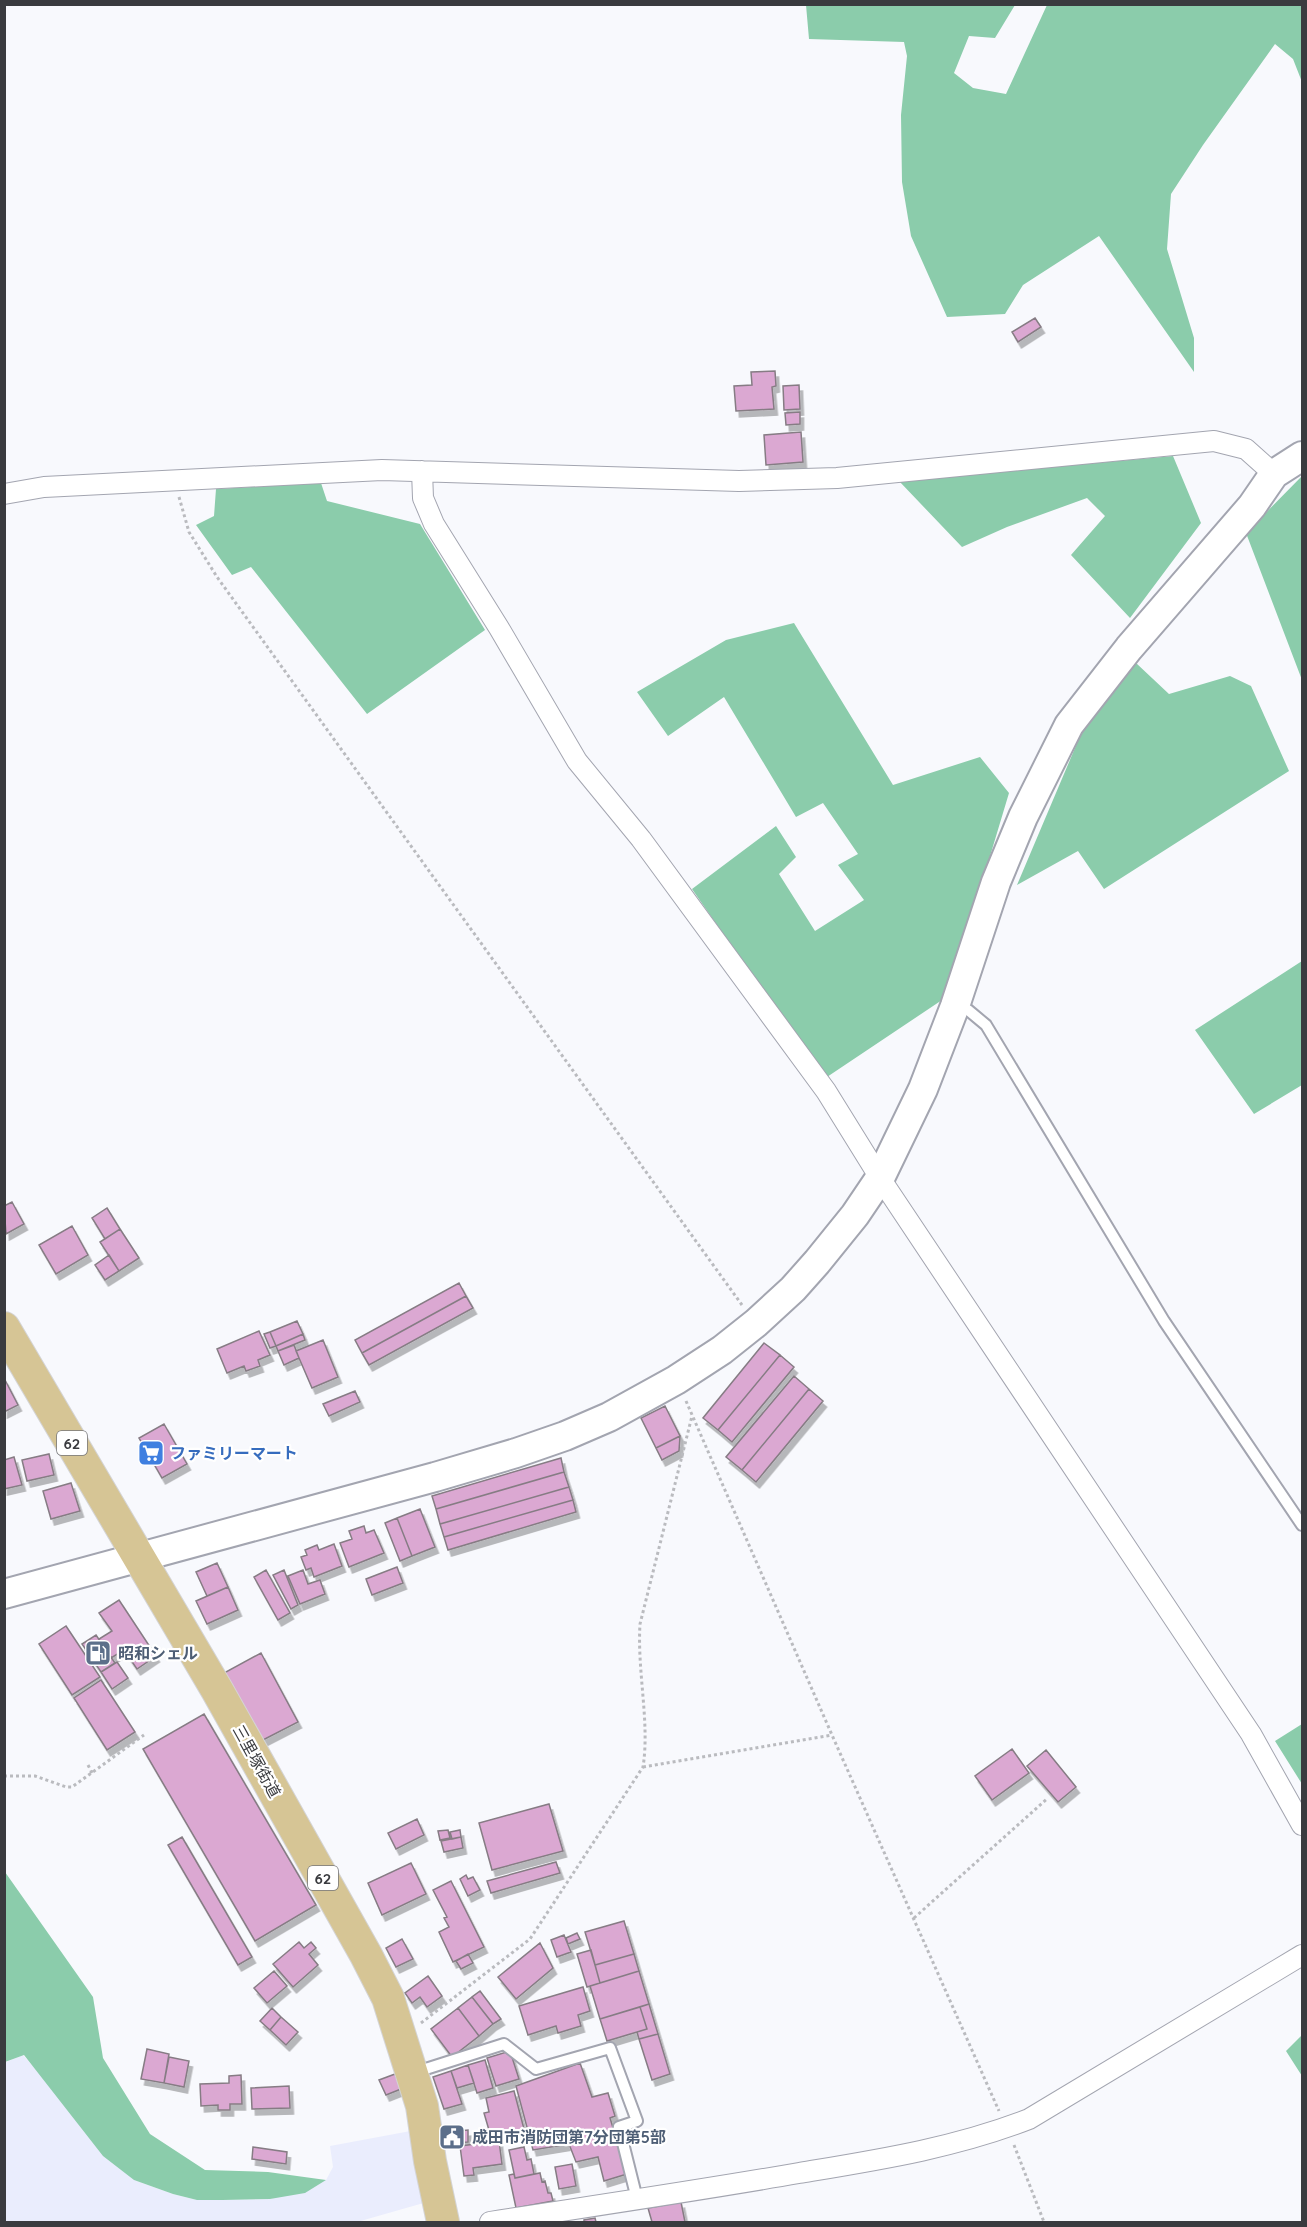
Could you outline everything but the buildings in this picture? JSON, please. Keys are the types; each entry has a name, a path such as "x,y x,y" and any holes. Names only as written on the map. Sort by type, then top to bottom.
{"main road":[{"name":"三里塚街道","path":"4,1328 140,1557 366,1955 388,1998 422,2106 430,2162 443,2223"}],"street":[{"path":"4,494 44,487 382,470 739,481 837,478 1214,441 1246,449 1274,474"},
{"path":"4,1594 516,1453 609,1417 676,1380 722,1350 756,1323 793,1289 817,1262 855,1215 880,1178 923,1089 955,1006 996,882 1009,850 1048,764 1069,725 1129,648 1252,506 1274,474 1302,456"},
{"path":"422,471 423,498 434,524 499,628 577,761 641,839 826,1091 880,1178 1251,1734 1302,1826"},
{"path":"490,2223 900,2156 976,2138 1007,2128 1029,2119 1302,1955"}],"lane":[{"path":"955,1006 968,1010 986,1025 1164,1321 1302,1525"},
{"path":"412,2073 504,2044 536,2069 610,2048 637,2121 619,2127 637,2199"}],"path":[{"path":"179,482 179,496 189,532 217,577 756,1323"},
{"path":"676,1380 1007,2128 1044,2223"},
{"path":"401,2038 530,1939 643,1767 646,1750 638,1647 640,1624 693,1414"},
{"path":"4,1776 34,1776 72,1787 144,1735"},
{"path":"643,1767 832,1735"},
{"path":"88,1765 92,1773"},
{"path":"914,1918 1048,1798"}],"shaded area":[{"path":"23,2055 134,2180 197,2200 270,2199 326,2180 333,2167 330,2146 416,2130 427,2202 357,2222 5,2222 4,2063"}],"green space":[{"path":"806,5 1015,5 995,38 969,36 954,73 973,88 1006,94 1047,5 1302,5 1302,82 1293,59 1275,44 1171,194 1167,249 1194,338 1194,372 1099,236 1023,285 1005,314 947,317 911,236 902,182 901,115 907,56 904,42 809,39"},
{"path":"1173,456 1201,523 1130,618 1071,555 1105,516 1087,498 1007,527 962,547 899,481"},
{"path":"1302,476 1302,680 1246,533"},
{"path":"321,483 327,501 420,524 485,630 367,714 251,567 232,575 196,525 214,516 216,489"},
{"path":"794,623 893,785 980,757 1009,793 948,996 824,1079 692,889 776,826 796,857 779,874 815,931 864,900 838,865 858,854 823,803 796,817 724,697 668,736 637,692 726,640"},
{"path":"1136,663 1169,694 1230,676 1251,686 1289,771 1104,889 1078,851 1017,885 1086,722"},
{"path":"1302,961 1302,1085 1254,1114 1195,1030"},
{"path":"1302,1724 1302,1784 1275,1741"},
{"path":"5,1872 93,1997 103,2058 150,2134 205,2170 268,2172 326,2180 305,2193 270,2199 197,2200 134,2180 103,2156 24,2055 5,2062"},
{"path":"1302,2035 1302,2076 1286,2051"}],"place":[{"name":"ファミリーマート","path":"151,1453"},
{"name":"昭和シェル","path":"98,1653"},
{"name":"成田市消防団第7分団第5部","path":"452,2137"}]}
